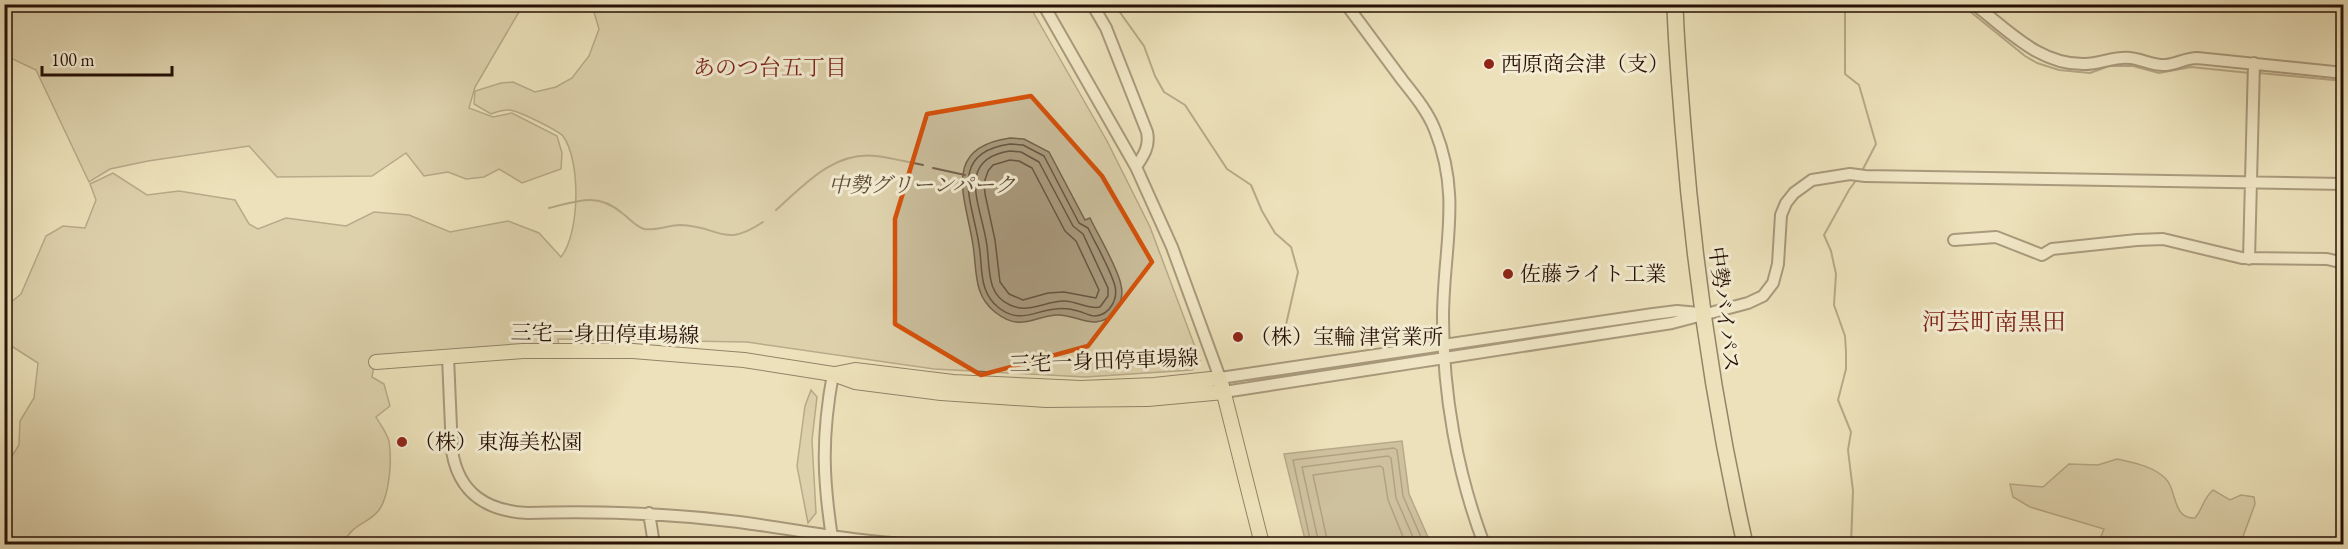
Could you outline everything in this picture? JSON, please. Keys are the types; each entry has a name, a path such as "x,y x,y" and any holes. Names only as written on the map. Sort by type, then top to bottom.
{"highway":[{"name":"中勢バイパス","path":"1675,4 1687,180 1702,314 1710,374 1745,544"}],"main road":[{"name":"三宅一身田停車場線","path":"376,362 523,351 633,351 744,360 833,374 855,382 941,393 1046,400 1148,399 1224,392"},
{"name":"三宅一身田停車場線","path":"833,374 855,370 953,382 1081,388 1154,385 1220,378 1262,544"}],"street":[{"path":"1043,4 1136,167 1172,248 1220,378 1653,314 1677,311 1702,314"},
{"path":"1092,4 1106,28 1149,138 1147,150 1136,167"},
{"path":"1346,4 1422,106 1432,123 1444,159 1451,197 1443,317 1454,437 1469,500 1484,544"},
{"path":"1974,4 2034,52 2067,62 2085,64 2129,57 2164,65 2197,58 2343,73"},
{"path":"2249,259 2253,182 2254,65"},
{"path":"1224,392 1672,323 1754,301 1769,290 1776,275 1779,227 1786,203 1803,185 1821,177 1850,174 2343,184"},
{"path":"1954,240 1996,237 2042,255 2052,249 2163,239 2249,259 2327,259 2343,263"},
{"path":"448,357 453,459 461,479 477,497 494,508 508,512 649,513 731,521 832,540 913,544"},
{"path":"832,540 824,459 826,414 833,374"},
{"path":"649,513 654,544"}],"highlighted area":[{"path":"1031,96 1102,176 1152,262 1088,346 981,375 895,324 895,219 927,114"}],"green space":[{"path":"5,4 523,5 475,87 469,108 493,117 512,113 557,136 562,153 561,169 522,183 499,169 484,177 466,179 448,172 424,176 406,153 372,176 277,177 249,146 110,169 89,182 36,70 13,59 5,64"},
{"name":"中勢グリーンパーク","path":"587,5 1029,5 1107,141 1150,227 1200,360 1192,370 1085,377 934,369 747,342 558,339 559,346 375,360 372,377 384,384 390,406 376,417 389,441 388,486 379,510 351,531 343,544 5,544 5,467 19,445 20,421 34,398 38,363 5,342 5,307 21,294 46,236 63,226 85,228 96,200 90,184 113,173 147,195 179,191 235,200 249,224 258,229 286,218 346,226 374,212 409,215 450,232 508,221 539,233 561,257 572,231 575,215 575,179 569,147 563,136 537,121 509,110 491,114 474,104 475,91 513,82 535,92 556,87 572,78 589,56 599,29 593,9"},
{"path":"811,390 817,397 812,440 816,513 808,523 797,466 805,406"},
{"path":"2117,459 2143,466 2166,479 2179,509 2188,517 2195,518 2213,490 2230,500 2241,495 2254,497 2255,504 2241,542 2222,539 2203,544 2095,544 2099,541 2104,529 2030,507 2013,497 2010,484 2043,487 2069,464 2098,465"}],"water":[{"path":"1010,138 1024,139 1049,152 1085,220 1090,218 1112,261 1121,285 1120,304 1108,318 1091,322 1056,315 1026,322 1012,321 995,312 983,298 977,282 963,193 963,178 966,164 974,152 988,144"},
{"path":"1402,441 1409,494 1431,544 1306,544 1284,454"}],"waterway":[{"path":"1114,4 1144,46 1155,76 1164,92 1185,105 1227,169 1251,185 1275,233 1291,247 1298,272 1285,329"},
{"path":"1845,4 1845,74 1859,85 1876,144 1862,171"},
{"path":"1847,8 1953,9"},
{"path":"1967,9 2025,56 2037,63 2059,70 2090,73 2109,66 2133,66 2159,73 2191,67 2250,73"},
{"path":"2259,73 2344,81"},
{"path":"776,210 821,171 847,159 876,156 923,165"},
{"path":"933,168 965,175"},
{"path":"1851,544 1853,491 1848,450 1851,432 1838,400 1846,369 1845,336 1834,305 1836,274 1831,251 1824,235 1857,179"},
{"path":"549,208 578,201 596,200 613,206 644,229 680,225 730,235 750,230 763,222"}],"place":[{"name":"西原商会津（支）","path":"1489,64"},
{"name":"佐藤ライト工業","path":"1508,274"},
{"name":"（株）宝輪 津営業所","path":"1238,337"},
{"name":"（株）東海美松園","path":"402,442"}],"district":[{"name":"あのつ台五丁目","path":"770,67"},
{"name":"河芸町南黒田","path":"1994,322"}]}
